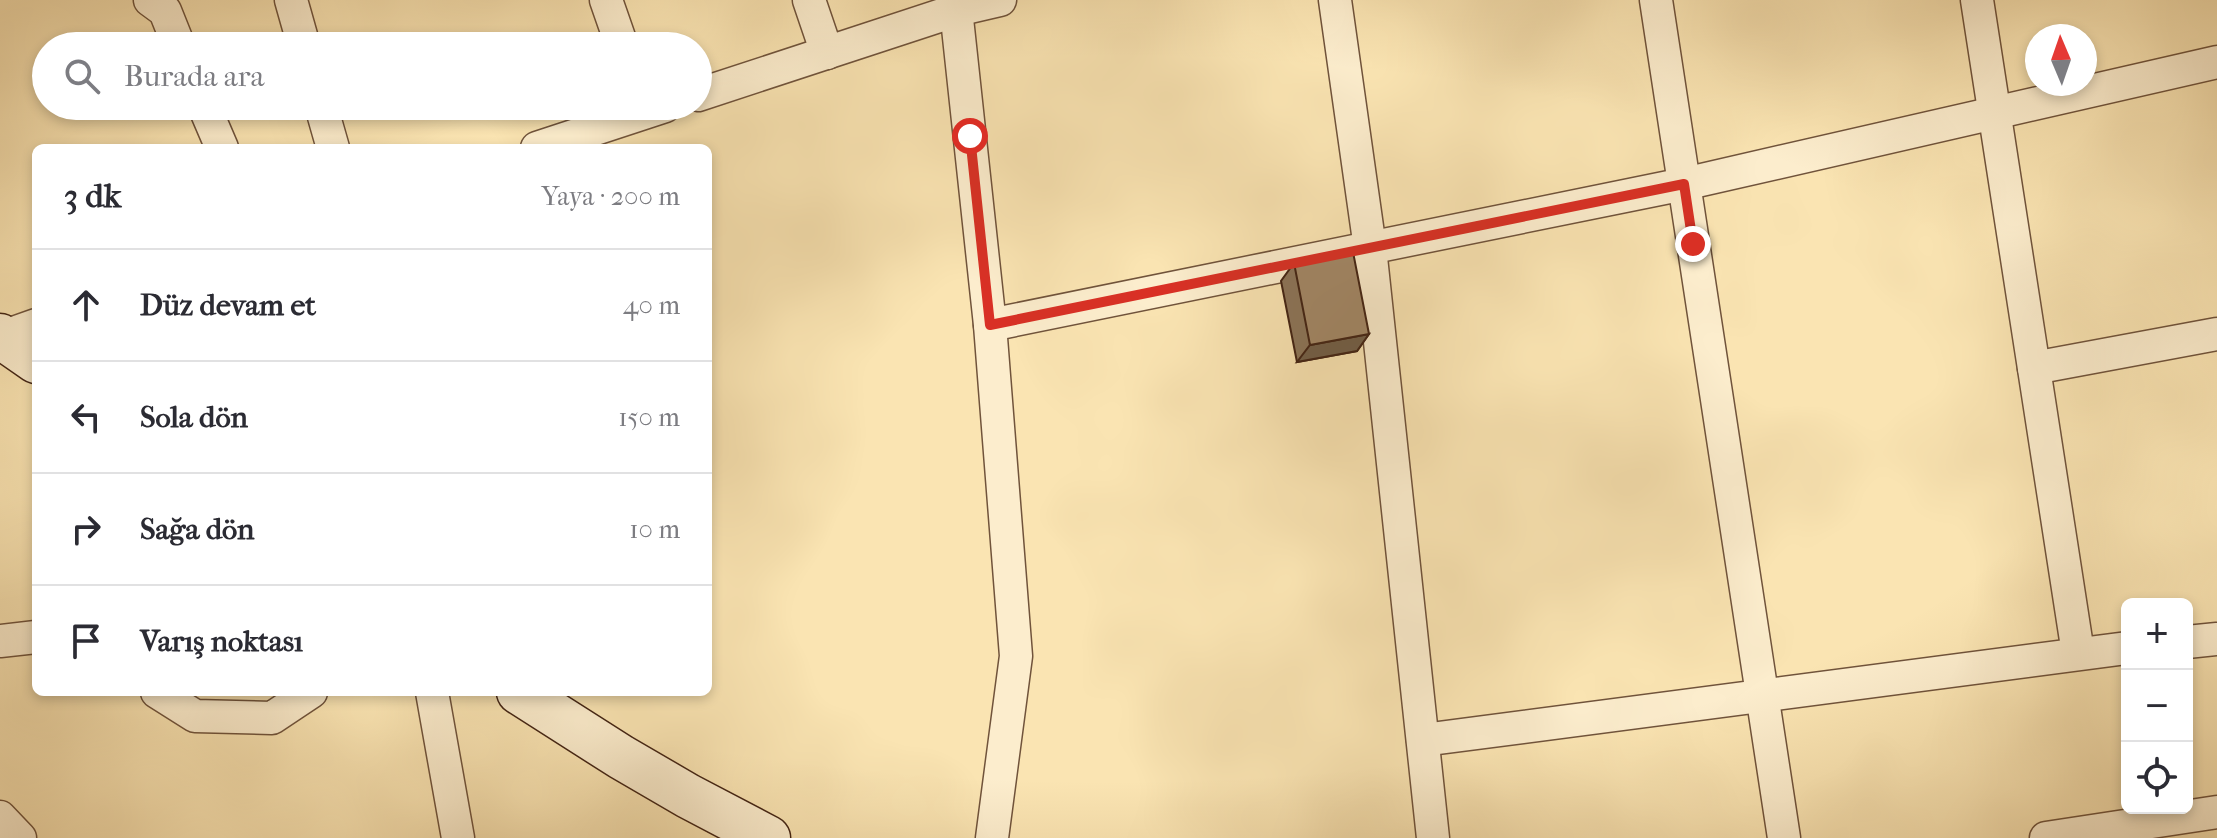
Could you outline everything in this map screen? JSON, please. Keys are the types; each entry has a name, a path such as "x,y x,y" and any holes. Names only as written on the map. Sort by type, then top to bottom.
{"main road":[{"path":"525,696 621,757 768,838"}],"street":[{"path":"150,0 165,11 173,32"},
{"path":"291,0 300,32"},
{"path":"606,0 617,32"},
{"path":"809,0 827,53"},
{"path":"712,90 827,53 956,5 1000,0"},
{"path":"1335,0 1370,248 1433,838"},
{"path":"1656,0 1784,838"},
{"path":"1977,0 2078,653"},
{"path":"956,5 990,325 1016,656 992,838"},
{"path":"990,325 1684,184 2217,62"},
{"path":"210,120 220,144"},
{"path":"325,120 332,144"},
{"path":"548,144 616,120"},
{"path":"2034,368 2217,334"},
{"path":"0,641 32,637"},
{"path":"2193,641 2217,639"},
{"path":"1423,740 2121,649"},
{"path":"163,696 195,716 272,718 305,696"},
{"path":"433,696 458,838"},
{"path":"2046,838 2217,812"},
{"path":"0,817 20,838"}],"building":[{"path":"1353,252 1369,334 1310,345 1294,263"}],"route":[{"path":"970,136 990,325 1684,184 1693,244"}]}
